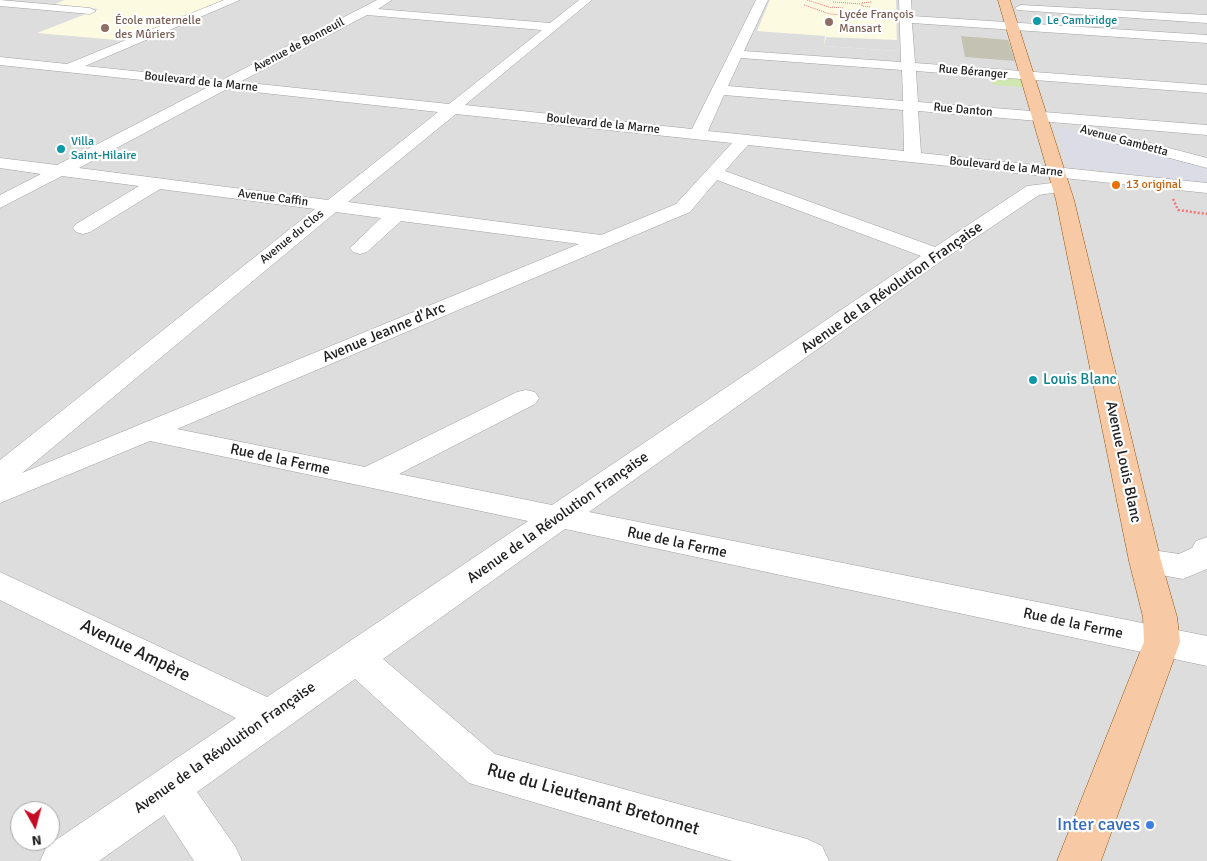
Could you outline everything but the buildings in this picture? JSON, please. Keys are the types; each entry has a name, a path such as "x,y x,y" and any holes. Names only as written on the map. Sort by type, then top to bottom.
{"main road":[{"name":"Avenue Louis Blanc","path":"1005,3 1065,200 1145,561 1160,617 1162,642 1079,861"}],"street":[{"path":"7,15 52,0"},
{"path":"69,68 234,0"},
{"name":"Avenue de Bonneuil","path":"0,202 386,0"},
{"name":"Avenue du Clos","path":"0,475 586,0"},
{"path":"698,134 738,54 762,0"},
{"path":"904,0 907,19 913,157"},
{"path":"0,3 90,11"},
{"path":"1005,3 1207,19"},
{"path":"365,11 553,27"},
{"path":"907,19 1207,39"},
{"name":"Rue Béranger","path":"738,54 1207,90"},
{"name":"Boulevard de la Marne","path":"4,63 225,84 913,157 1058,180 1166,183 1207,188"},
{"name":"Rue Danton","path":"719,90 1207,130"},
{"name":"Avenue Gambetta","path":"1041,117 1060,124 1207,163"},
{"name":"Avenue Jeanne d'Arc","path":"0,493 683,208 744,139"},
{"name":"Avenue Caffin","path":"0,163 605,242"},
{"path":"714,173 937,255"},
{"name":"Avenue de la Révolution Française","path":"62,861 937,255 1034,190 1058,180"},
{"path":"83,228 157,183"},
{"path":"360,248 397,214"},
{"path":"368,478 526,398"},
{"name":"Rue de la Ferme","path":"147,432 1207,652"},
{"path":"1145,561 1183,567 1203,556 1207,549"},
{"name":"Avenue Ampère","path":"0,585 270,717"},
{"name":"Rue du Lieutenant Bretonnet","path":"356,658 483,770 807,861"},
{"path":"169,787 220,861"}],"path":[{"path":"808,0 838,13"},
{"path":"862,4 862,1 871,2"},
{"path":"833,2 871,6"},
{"path":"804,5 824,12 871,16 838,13 824,12"},
{"path":"832,9 843,8"},
{"path":"1166,183 1178,210 1207,214"}],"shaded area":[{"path":"0,0 1207,0 1207,861 0,861"},
{"name":"École maternelle des Mûriers","path":"65,0 226,0 189,15 178,16 169,20 170,24 128,41 37,33 99,9 55,4"},
{"name":"Lycée François Mansart","path":"770,0 896,0 897,51 824,46 825,36 757,31"},
{"path":"961,36 1008,40 1015,61 965,57"},
{"path":"826,37 897,40 897,51 824,46"},
{"path":"1058,128 1066,128 1207,165 1207,186 1074,168 1069,164 1056,130"}],"green space":[{"path":"991,76 1021,78 1023,87 993,85"}],"place":[{"name":"Le Cambridge","path":"1037,21"},
{"name":"Lycée François Mansart","path":"829,22"},
{"name":"École maternelle des Mûriers","path":"105,28"},
{"name":"Villa Saint-Hilaire","path":"61,149"},
{"name":"13 original","path":"1116,185"},
{"name":"Louis Blanc","path":"1033,380"},
{"name":"Inter caves","path":"1150,825"}]}
